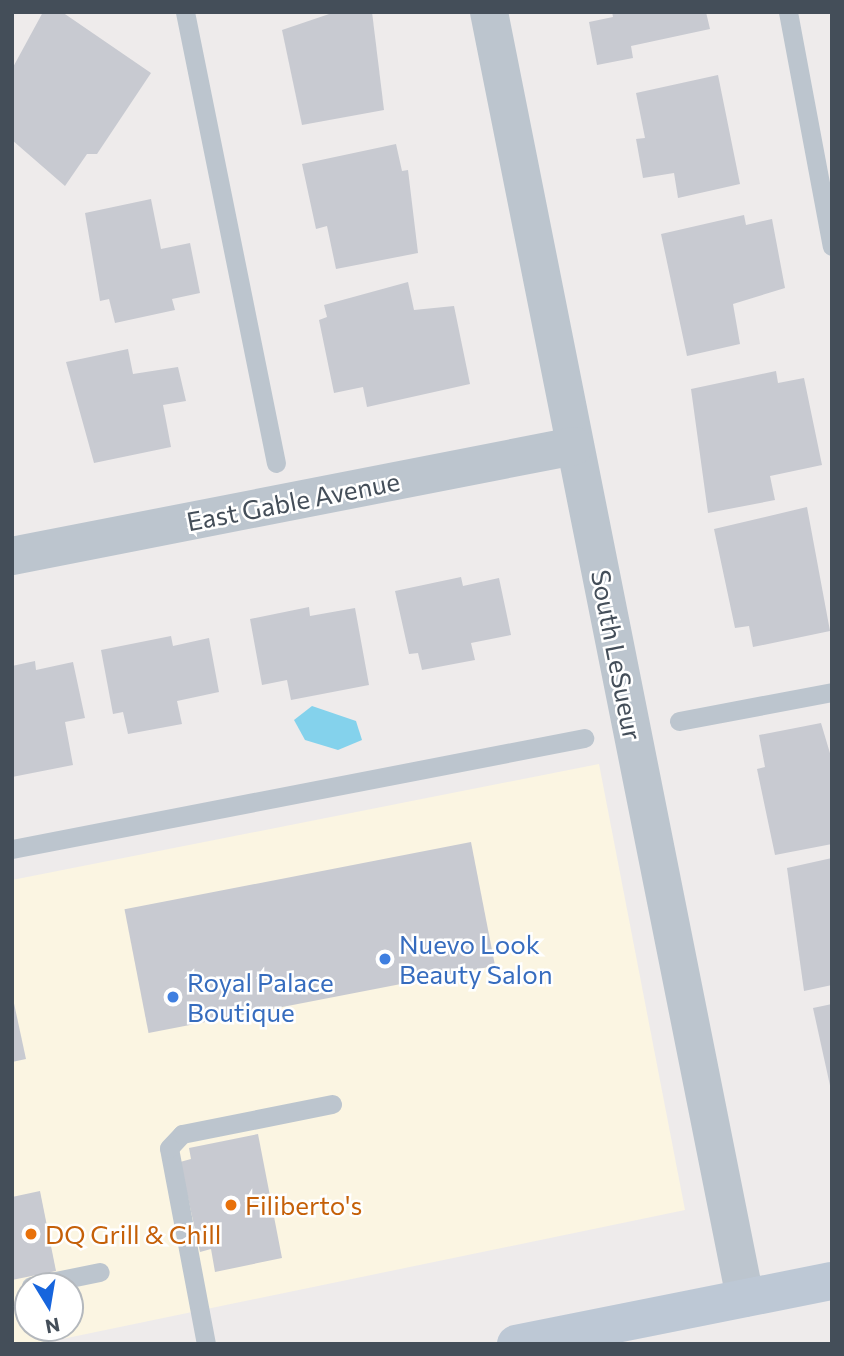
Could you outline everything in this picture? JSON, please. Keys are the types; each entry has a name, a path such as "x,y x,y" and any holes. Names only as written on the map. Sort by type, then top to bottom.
{"main road":[{"path":"516,1344 832,1281"}],"street":[{"name":"South LeSueur","path":"489,12 745,1298"},
{"name":"East Gable Avenue","path":"12,556 574,446"}],"lane":[{"path":"185,12 276,463"},
{"path":"788,12 832,246"},
{"path":"679,720 832,692"},
{"path":"12,849 584,738"},
{"path":"206,1344 169,1148 182,1135 332,1104"},
{"path":"84,1275 100,1272"}],"shaded area":[{"path":"599,764 685,1210 84,1334 84,1272 14,1272 14,1342 48,1342 12,1344 12,880"}],"water":[{"path":"312,706 356,721 362,740 338,750 305,740 294,720"}],"building":[{"path":"43,12 62,12 151,73 97,154 87,154 65,186 12,140 12,69"},
{"path":"335,12 372,12 384,110 302,125 282,30"},
{"path":"612,12 706,12 710,29 631,46 633,58 597,65 589,22 613,17"},
{"path":"718,75 740,184 678,198 674,173 643,178 636,139 645,138 636,93"},
{"path":"396,144 402,171 408,170 418,253 336,269 327,226 316,229 302,164"},
{"path":"151,199 161,249 190,243 200,293 172,299 175,310 115,323 109,299 100,301 85,213"},
{"path":"744,215 746,225 772,219 785,288 733,304 740,344 687,356 661,234"},
{"path":"408,282 414,310 454,306 470,384 367,407 363,387 334,393 319,320 327,317 324,305"},
{"path":"128,349 133,374 178,367 186,401 163,405 171,447 94,463 66,362"},
{"path":"776,371 778,383 804,378 822,465 770,476 775,500 708,513 691,389"},
{"path":"807,507 830,631 753,647 749,626 735,628 714,529"},
{"path":"461,577 463,586 499,578 511,635 471,643 475,660 422,670 418,653 409,654 395,591"},
{"path":"309,607 310,616 355,608 369,685 291,700 287,680 262,685 250,619"},
{"path":"171,636 173,646 209,638 219,692 177,701 182,724 128,734 123,712 113,714 101,650"},
{"path":"35,661 36,670 73,662 85,718 65,722 73,765 12,777 12,666"},
{"path":"821,723 832,760 832,844 775,855 757,769 765,767 759,735"},
{"path":"471,842 495,966 149,1033 124,909"},
{"path":"832,858 832,985 804,991 787,868"},
{"path":"12,994 26,1059 12,1062"},
{"path":"832,1004 832,1090 831,1090 813,1008"},
{"name":"Filiberto's","path":"258,1134 282,1258 215,1272 211,1249 200,1252 180,1162 191,1159 189,1148"},
{"name":"DQ Grill & Chill","path":"40,1191 56,1271 14,1272 12,1280 12,1197"}],"place":[{"name":"Nuevo Look Beauty Salon","path":"385,959"},
{"name":"Royal Palace Boutique","path":"173,997"},
{"name":"Filiberto's","path":"231,1205"},
{"name":"DQ Grill & Chill","path":"31,1234"}]}
